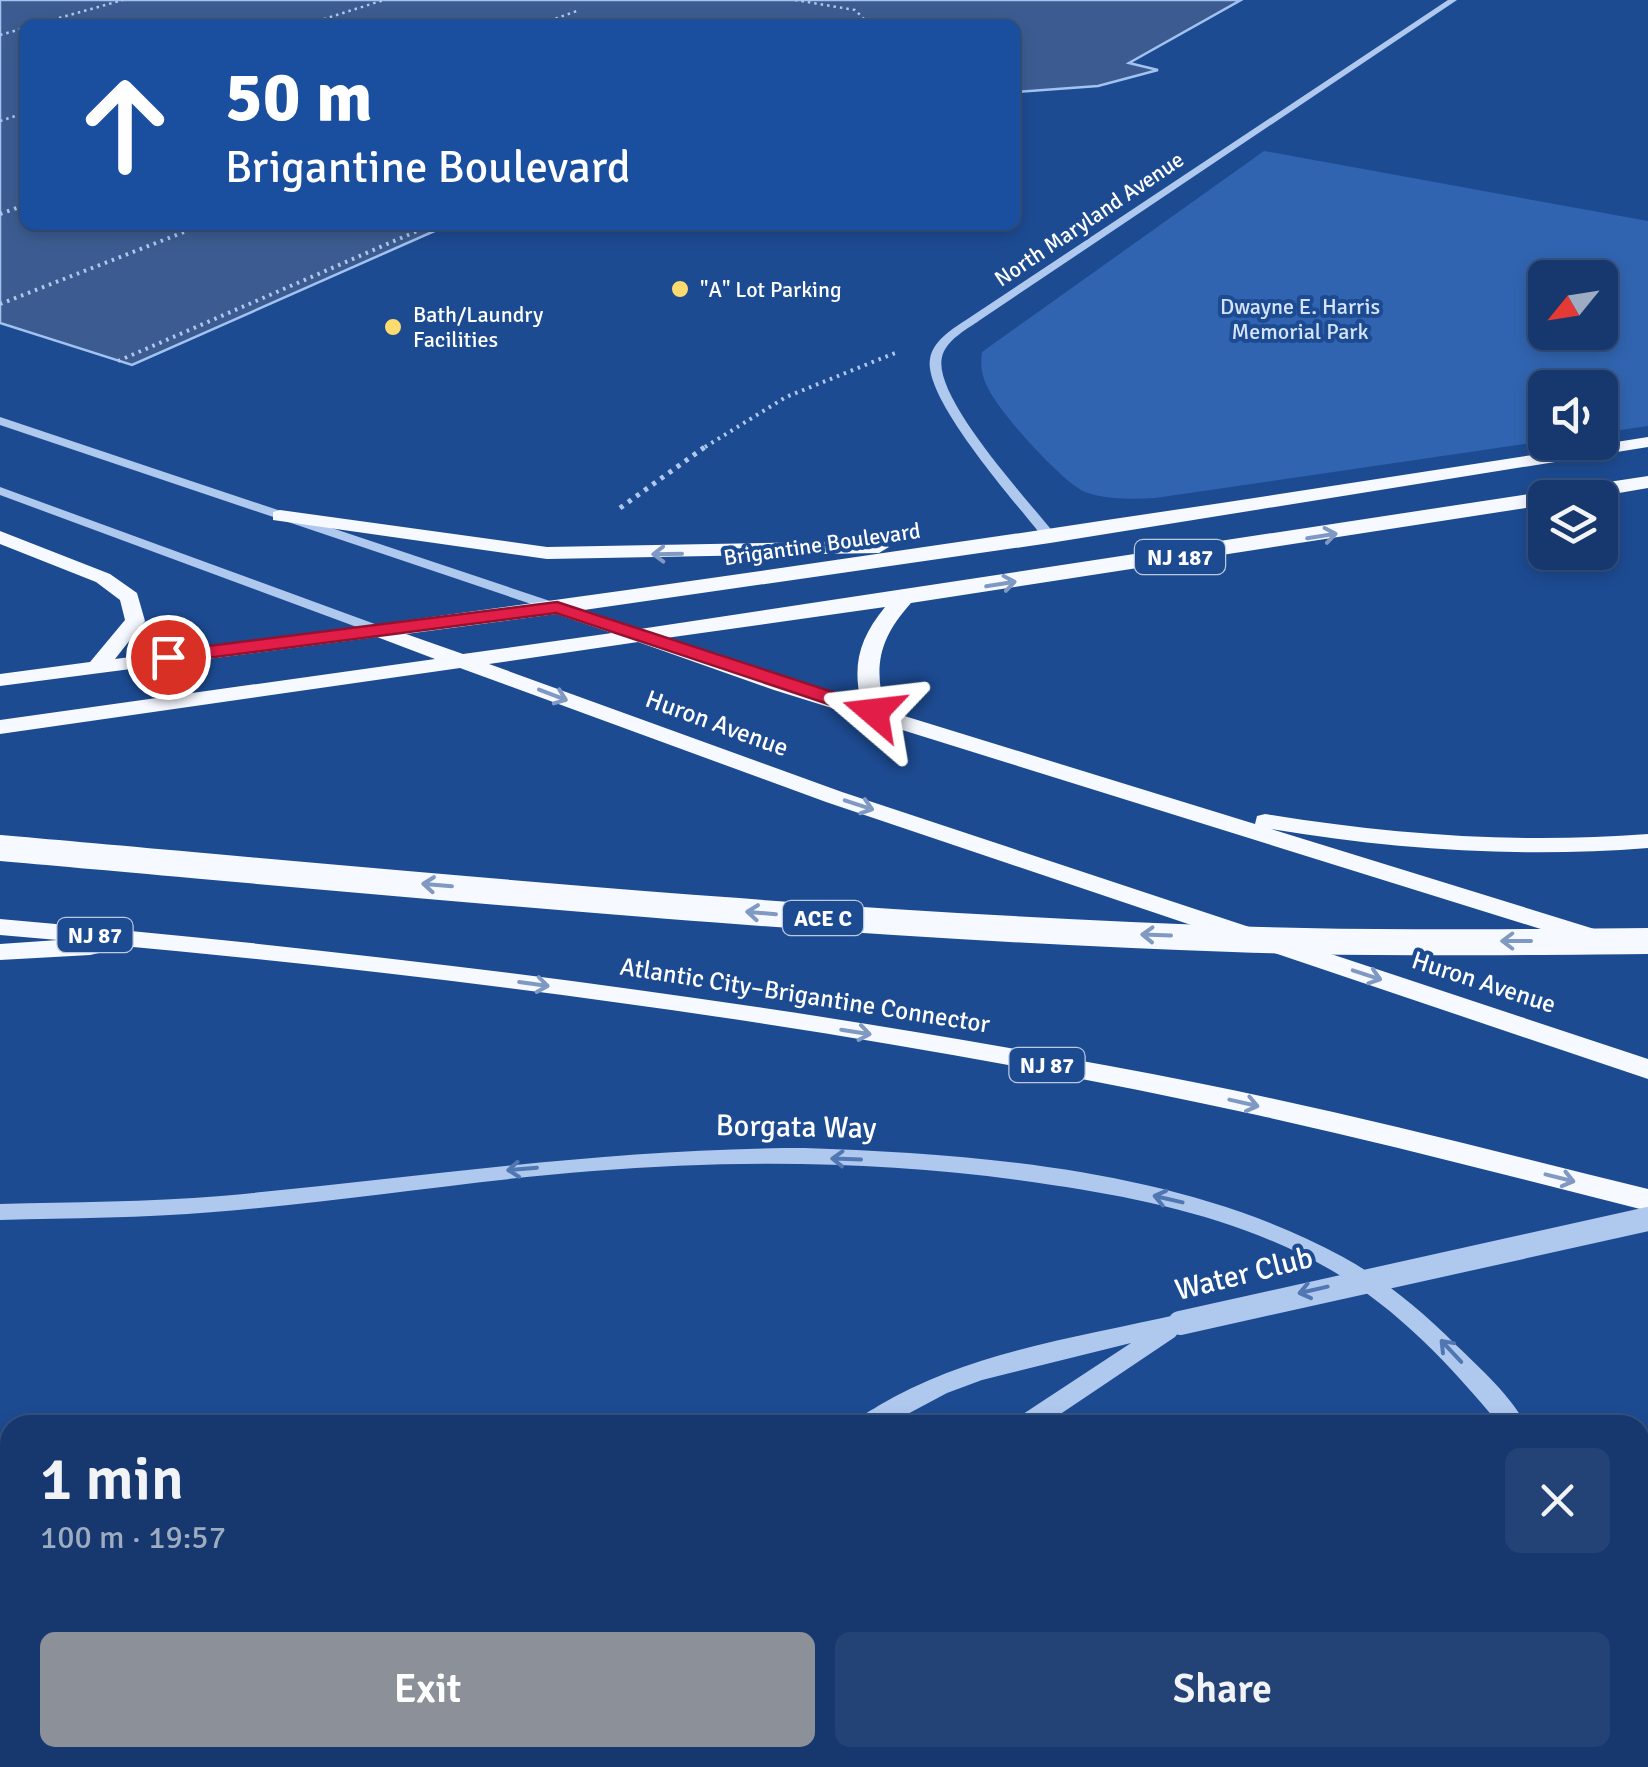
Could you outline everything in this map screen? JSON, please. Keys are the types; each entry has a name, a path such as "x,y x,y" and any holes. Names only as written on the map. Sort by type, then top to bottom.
{"main road":[{"name":"Brigantine Boulevard","path":"0,680 557,608 1050,537 1648,442"},
{"path":"1618,487 1648,482"},
{"name":"NJ 187","path":"0,727 904,598 1528,502"},
{"path":"280,516 470,545 562,553 698,553 1010,542"},
{"path":"0,536 103,578 130,597 135,621 98,666"},
{"path":"874,712 864,659 882,622 904,598"},
{"path":"557,608 874,712 1648,954"},
{"name":"Huron Avenue","path":"378,630 816,791 1648,1069"},
{"path":"1179,806 1364,838 1434,844 1498,847 1648,841"},
{"name":"ACE C","path":"0,848 971,928 1292,939 1648,941"},
{"name":"Atlantic City–Brigantine Connector","path":"0,927 190,942 596,992 928,1044 1201,1093 1648,1200"},
{"path":"0,952 190,942"}],"street":[{"name":"North Maryland Avenue","path":"1050,537 951,410 936,378 934,359 940,348 976,318 1452,0"},
{"path":"0,422 557,608"},
{"name":"Huron Avenue","path":"0,491 378,630"},
{"name":"Borgata Way","path":"0,1212 245,1202 502,1171 643,1160 756,1156 1022,1173 1190,1204 1305,1247 1340,1265 1445,1344 1505,1415"},
{"name":"Water Club","path":"886,1415 936,1388 993,1368 1648,1219"},
{"path":"1040,1415 1180,1323"}],"path":[{"path":"52,20 124,0"},
{"path":"321,20 384,0"},
{"path":"795,0 855,10 865,20"},
{"path":"552,20 578,11"},
{"path":"0,304 189,230"},
{"path":"118,361 419,230"},
{"path":"619,509 786,397 888,356"}],"green space":[{"name":"Dwayne E. Harris Memorial Park","path":"1264,151 1648,221 1648,426 1618,430 1618,370 1528,370 1528,443 1155,498 1111,498 1085,492 1047,461 995,401 981,367 982,352"}],"shaded area":[{"path":"0,0 1241,0 1129,63 1158,70 1098,86 1020,92 1020,20 20,20 20,230 437,230 132,365 0,323"}],"place":[{"name":"\"A\" Lot Parking","path":"680,289"},
{"name":"Bath/Laundry Facilities","path":"393,327"}],"route":[{"path":"168,657 557,608 782,685 874,712"}]}
